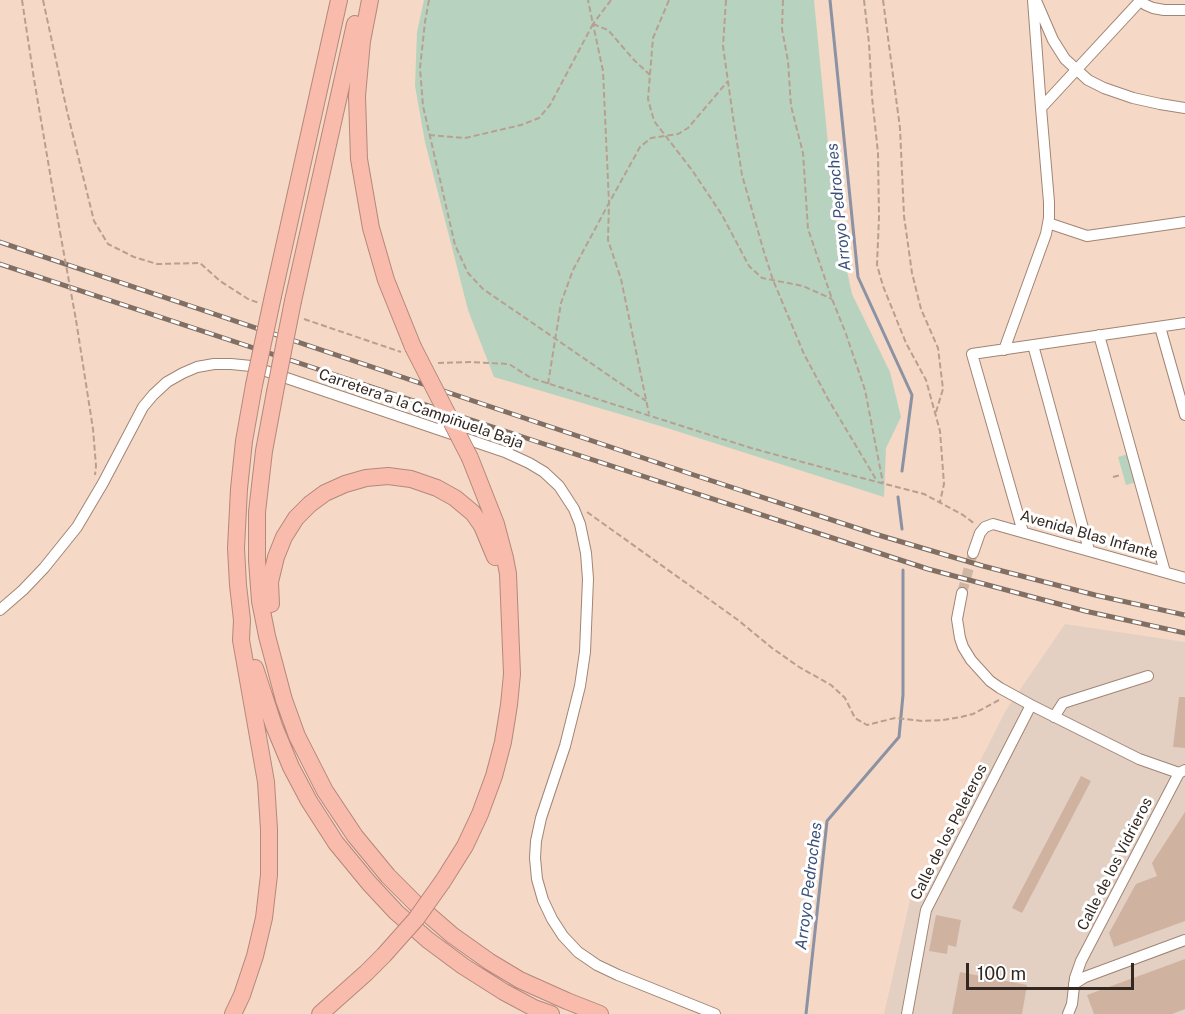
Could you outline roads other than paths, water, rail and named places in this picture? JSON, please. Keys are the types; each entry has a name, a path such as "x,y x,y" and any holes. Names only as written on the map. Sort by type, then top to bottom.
{"highway":[{"path":"339,0 266,300 244,441 239,489 236,548 242,620 274,726 309,801 336,843 396,912 428,940 504,992 551,1014"},
{"path":"360,0 293,301 264,451 257,512 260,601 267,636 284,700 297,736 325,791 355,836 388,876 452,935 490,962 520,980 600,1014"},
{"path":"320,1014 366,973 416,919 444,881 465,846 494,776 503,742 512,674 508,574 496,524 470,458 409,350 371,228 359,159 357,96 362,41 370,0"},
{"path":"267,636 271,614 270,582 284,537 296,518 325,493 366,478 388,476 411,479 437,488 455,498 473,513 489,541 510,607"},
{"path":"233,1014 255,956 264,918 268,875 269,829 266,782 241,640 242,620"}],"street":[{"path":"1035,0 1053,40 1065,58 1088,80 1133,98 1185,108"},
{"path":"1004,350 1048,223 1049,202 1035,0"},
{"path":"1041,108 1140,0 1154,8 1185,10"},
{"path":"1048,223 1087,236 1185,222"},
{"path":"1023,532 972,354 1185,323"},
{"path":"1160,327 1185,415"},
{"path":"1099,335 1165,573"},
{"path":"1034,345 1089,550"},
{"name":"Carretera a la Campiñuela Baja","path":"0,610 44,568 76,527 143,407 167,382 197,367 214,364 251,366 505,452 529,463 544,472 559,486 574,509 580,524 586,553 588,579 585,652 580,686 565,746 541,818 536,841 537,879 543,900 552,920 563,936 578,952 597,965 715,1014"},
{"name":"Avenida Blas Infante","path":"973,553 978,537 984,528 993,524 1185,578"},
{"path":"962,593 957,619 960,638 971,660 990,681 1010,694 1138,759 1182,772"},
{"path":"1054,717 1063,703 1148,676"},
{"name":"Calle de los Peleteros","path":"907,1014 926,910 1031,705"},
{"name":"Calle de los Vidrieros","path":"1072,1011 1074,984 1081,961 1182,772"},
{"path":"1074,984 1085,977 1185,940"}],"waterway":[{"name":"Arroyo Pedroches","path":"830,0 858,277 912,395 902,471"},
{"name":"Arroyo Pedroches","path":"898,497 902,529"},
{"name":"Arroyo Pedroches","path":"806,1014 827,821 899,737 903,695 903,570"}],"tunnel":[{"path":"962,593 973,553"}],"railway":[{"path":"0,242 875,534 983,566 1185,615"},
{"path":"0,264 928,569 1085,611 1185,633"}]}
